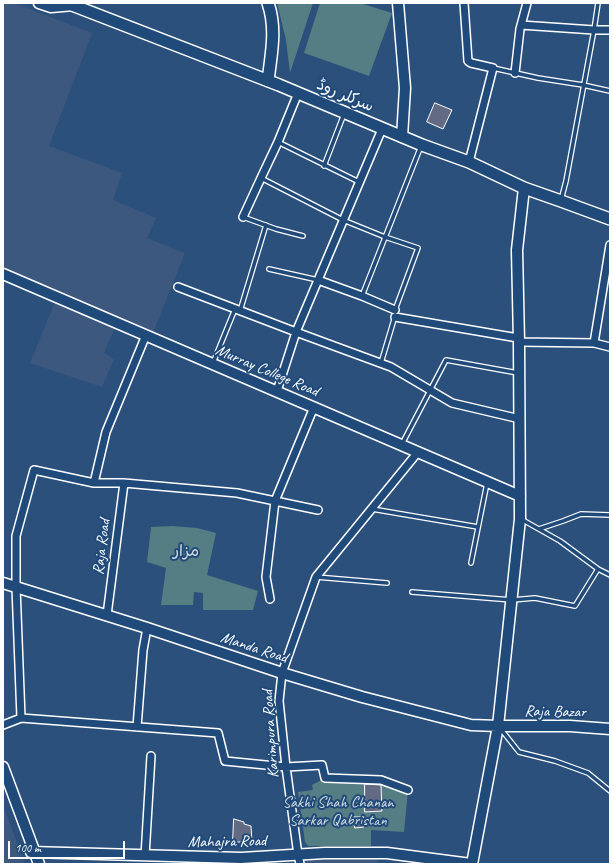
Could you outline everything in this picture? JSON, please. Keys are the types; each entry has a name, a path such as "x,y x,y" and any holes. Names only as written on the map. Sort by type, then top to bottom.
{"main road":[{"path":"268,3 271,12 274,35 268,81"},
{"name":"سرکلر روڈ","path":"71,4 298,93 422,145 469,162 524,188 610,219"}],"street":[{"path":"39,3 51,7 71,4"},
{"path":"398,3 405,88 402,137"},
{"path":"464,3 468,61 493,68 469,162"},
{"path":"516,73 521,25 528,3"},
{"path":"521,25 610,30"},
{"path":"243,217 278,142 298,93"},
{"path":"277,391 296,332 382,129"},
{"path":"472,864 498,726 520,519 517,250 524,188"},
{"path":"594,343 610,245"},
{"name":"Murray College Road","path":"3,274 520,496"},
{"path":"318,280 362,296 395,314 519,340 594,343 610,347"},
{"path":"178,287 391,367 452,403 520,419"},
{"path":"94,483 106,432 146,335"},
{"path":"270,599 266,577 275,502 314,407"},
{"name":"Karimpura Road","path":"299,859 286,767 279,701 282,673 316,577 418,452"},
{"path":"21,718 16,587 16,536 34,470 94,483 124,483 237,493 318,510"},
{"name":"Raja Road","path":"107,615 124,483"},
{"name":"Manda Road","path":"3,583 107,615 282,673 362,697 471,724 498,726"},
{"path":"137,727 143,650 147,628"},
{"path":"3,725 21,718 218,733 225,761 286,767 322,765 325,778 382,780 408,790"},
{"name":"Raja Bazar","path":"498,726 570,726 610,729"},
{"path":"151,756 151,859"},
{"path":"3,767 33,852 35,864"},
{"path":"3,780 39,864"},
{"name":"Mahajra Road","path":"33,852 151,859 299,859 325,852 387,853 472,864"}],"lane":[{"path":"561,201 584,85 598,3"},
{"path":"493,68 610,91"},
{"path":"324,166 345,113"},
{"path":"278,142 359,182"},
{"path":"362,296 422,145"},
{"path":"260,178 343,220 385,237 418,248 395,314 381,363"},
{"path":"243,217 302,236"},
{"path":"213,364 238,310 266,225"},
{"path":"269,269 318,280"},
{"path":"402,445 446,360 519,374"},
{"path":"471,562 487,482"},
{"path":"371,509 478,527"},
{"path":"538,529 581,514 610,515"},
{"path":"520,519 560,542 598,569 610,575"},
{"path":"412,592 512,600 535,598 575,606 598,569"},
{"path":"316,577 387,583"},
{"path":"498,726 519,752 555,761 588,773 610,791"}],"shaded area":[{"path":"3,3 14,3 92,33 49,146 122,173 113,200 156,218 147,238 185,253 152,335 3,270"},
{"path":"57,297 117,323 104,353 114,359 102,387 30,363"},
{"path":"3,805 25,864 3,864"},
{"path":"377,853 378,864 300,864 298,855"}],"green space":[{"path":"277,3 313,3 290,73 286,40"},
{"path":"320,3 360,3 392,13 369,76 304,53"},
{"name":"مزار","path":"172,526 197,528 216,533 207,575 258,591 253,610 203,610 203,593 194,592 193,605 161,605 166,568 147,562 151,527"},
{"name":"Sakhi Shah Chanan Sarkar Qabristan","path":"325,778 381,780 408,790 404,832 371,830 371,846 308,846 305,842 298,792 313,790 312,785"}],"building":[{"path":"435,103 452,110 443,129 427,122"},
{"path":"365,784 381,785 382,811 365,812"},
{"path":"354,817 364,817 364,827 355,828"},
{"path":"234,819 251,826 252,842 233,841"}]}
